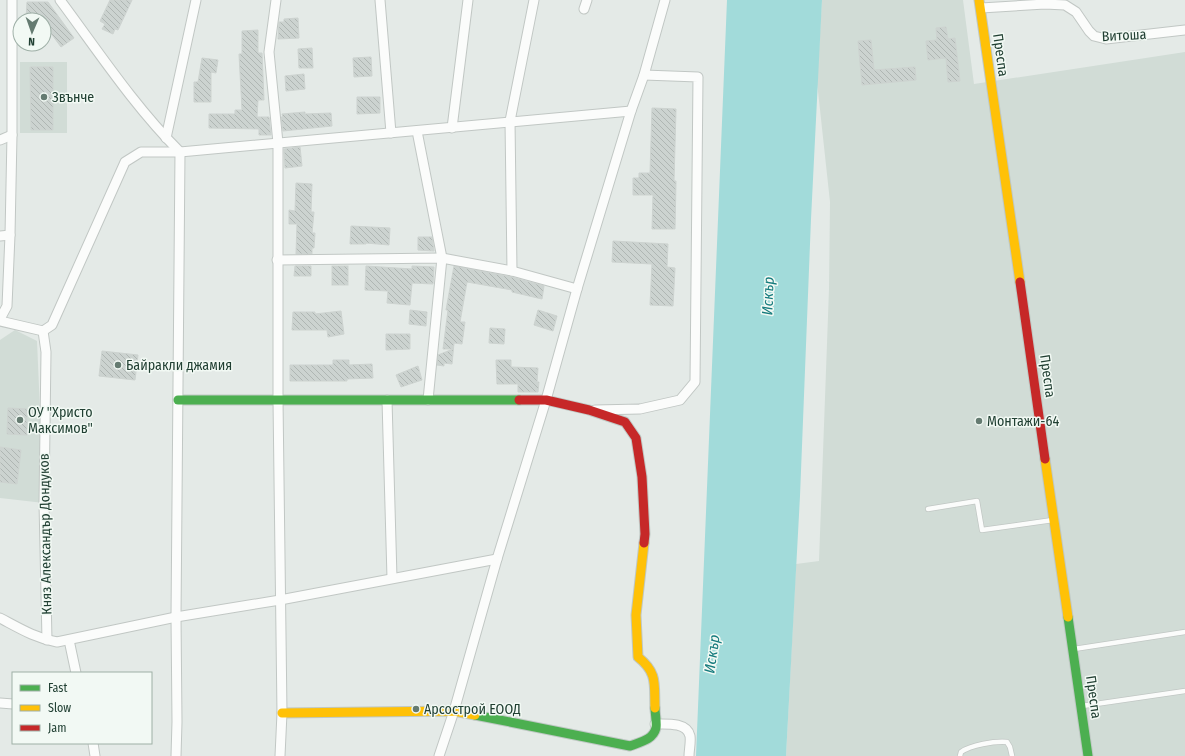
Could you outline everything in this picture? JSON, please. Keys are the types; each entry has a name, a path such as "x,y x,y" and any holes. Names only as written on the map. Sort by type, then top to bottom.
{"street":[{"path":"12,0 10,235 7,306 0,320 43,331 52,325 125,162 141,152 180,152 631,111"},
{"path":"60,0 140,107 180,152 176,756"},
{"path":"166,138 196,0"},
{"path":"276,0 269,52 278,143 277,260 282,713 280,756"},
{"path":"380,0 391,133"},
{"path":"452,128 468,0"},
{"path":"512,271 510,121 534,0"},
{"path":"438,754 454,711 497,559 546,400 577,289 631,111 644,75 665,0"},
{"name":"Витоша","path":"980,4 1045,2 1065,5 1076,12 1094,36 1106,39 1185,30"},
{"name":"Преспа","path":"980,4 1088,756"},
{"path":"589,410 640,409 680,400 695,382 698,77 644,75"},
{"path":"417,131 442,258 428,400"},
{"path":"0,140 12,136"},
{"path":"0,236 10,235"},
{"path":"277,260 442,258 512,271 577,289"},
{"name":"Княз Александър Дондуков","path":"43,331 46,352 44,504 47,640"},
{"path":"178,400 546,400 589,410 625,422 636,438 642,476 645,534 636,615 638,657 647,664 654,676 656,728 651,737 644,742 630,746 454,711 282,713"},
{"path":"387,400 392,578"},
{"path":"0,618 32,636 57,642 176,617 280,600 497,559"},
{"path":"69,640 76,672"},
{"path":"0,702 12,704"},
{"path":"656,724 676,725 685,728 690,736 689,756"},
{"path":"93,744 96,756"},
{"path":"630,746 630,756"}],"lane":[{"path":"928,509 977,501 982,530 1054,520"},
{"path":"1073,649 1185,632"},
{"path":"1081,706 1185,691"},
{"path":"960,756 961,752 966,748 998,742 1007,742 1012,756"}],"shaded area":[{"path":"822,0 963,0 974,84 1185,52 1185,756 786,756 796,564 819,561 829,289 830,202 817,82"},
{"name":"Звънче","path":"20,62 67,62 67,133 20,133"},
{"name":"ОУ \"Христо Максимов\"","path":"15,330 37,341 44,503 0,498 0,340"}],"water":[{"name":"Искър","path":"727,0 822,0 811,219 800,496 786,756 696,756"}],"building":[{"path":"110,0 132,0 118,30 115,29 113,34 102,29 105,24 100,21"},
{"path":"27,2 48,2 74,38 61,47 52,35 52,12 26,12"},
{"path":"298,18 299,38 278,39 279,22 284,22 284,19"},
{"path":"946,27 948,39 955,38 960,81 948,82 946,58 928,60 926,41 937,40 936,28"},
{"path":"258,30 258,53 262,53 264,100 258,100 257,117 269,117 271,135 259,135 259,129 209,128 209,114 235,114 235,110 242,110 239,54 242,54 242,31"},
{"path":"871,40 874,70 915,67 916,80 862,85 858,41"},
{"path":"312,48 313,68 299,68 298,49"},
{"path":"371,57 372,76 354,77 353,58"},
{"path":"202,58 218,60 216,73 211,72 211,102 194,102 194,82 198,82"},
{"path":"30,67 53,67 53,130 31,130"},
{"path":"304,74 305,89 286,91 285,76"},
{"path":"357,97 380,97 380,113 357,114"},
{"path":"652,108 676,109 674,181 676,181 675,229 652,229 653,195 633,195 633,178 639,178 639,173 650,173"},
{"path":"305,112 305,114 331,113 332,126 283,131 282,114"},
{"path":"300,147 302,166 285,168 284,149"},
{"path":"296,183 312,184 311,212 314,212 312,233 315,233 312,254 296,254 297,224 289,224 289,210 295,211"},
{"path":"351,226 390,228 389,245 366,243 350,244"},
{"path":"418,237 432,237 434,251 418,250"},
{"path":"613,241 668,244 667,267 675,268 673,306 650,305 652,264 612,262"},
{"path":"295,266 311,266 311,276 294,276"},
{"path":"332,266 348,266 348,285 332,285"},
{"path":"366,266 412,269 412,266 434,267 433,284 412,283 410,305 387,303 388,291 365,290"},
{"path":"454,266 511,277 544,286 542,299 512,292 512,290 467,282 460,322 465,322 462,344 454,343 452,364 444,363 444,366 437,365 438,355 453,349 443,349 448,310 446,310"},
{"path":"410,310 427,312 426,326 409,324"},
{"path":"538,310 557,316 553,331 534,325"},
{"path":"341,311 344,334 328,337 327,330 292,330 293,312 315,312 315,314"},
{"path":"490,328 505,329 504,344 489,343"},
{"path":"386,334 410,334 410,349 386,350"},
{"name":"Байракли джамия","path":"102,351 138,355 135,380 99,376"},
{"path":"333,360 349,360 349,365 372,364 373,378 347,379 347,381 290,381 290,365 333,365"},
{"path":"496,360 511,360 511,367 538,368 538,392 518,392 518,384 497,384"},
{"path":"418,366 422,380 401,387 396,375"},
{"path":"8,408 27,409 27,435 7,434"},
{"path":"0,447 21,450 17,484 0,482"}],"traffic: fast":[{"path":"178,400 519,400"},
{"path":"1068,617 1088,756"},
{"path":"475,715 630,746 646,740 654,732 656,728 655,708"}],"traffic: slow":[{"path":"979,0 1020,282"},
{"path":"1045,459 1068,617"},
{"path":"644,543 636,615 638,657 649,668 652,674 654,680 655,708"},
{"path":"282,713 454,711 475,715"}],"traffic: jam":[{"path":"1020,282 1045,459"},
{"path":"519,400 546,400 589,410 625,422 636,438 642,477 645,534 644,543"}],"place":[{"name":"Звънче","path":"44,97"},
{"name":"Байракли джамия","path":"118,365"},
{"name":"ОУ \"Христо Максимов\"","path":"20,420"},
{"name":"Монтажи-64","path":"979,421"},
{"name":"Арсострой ЕООД","path":"416,709"}]}
